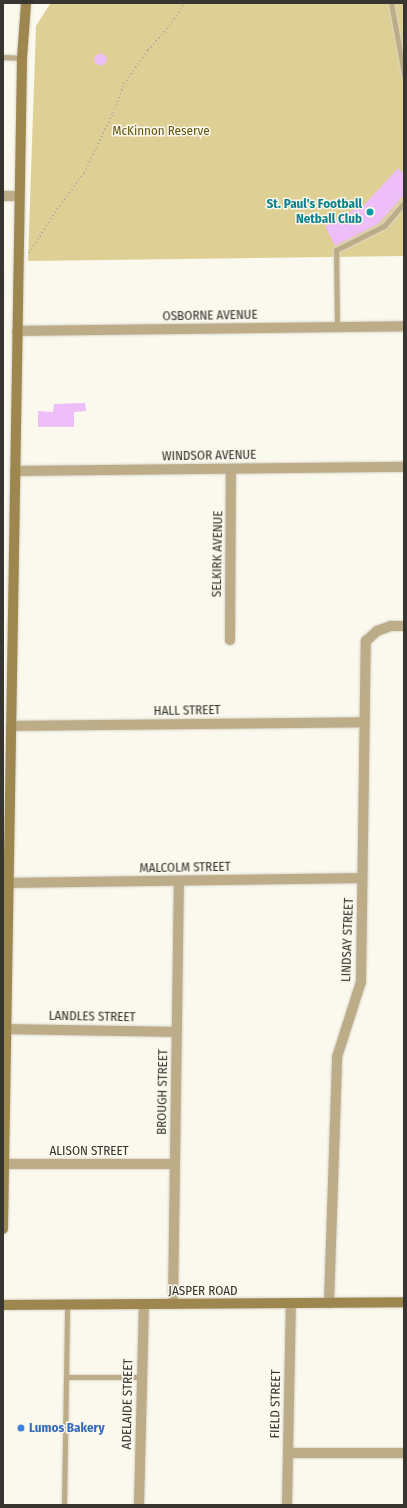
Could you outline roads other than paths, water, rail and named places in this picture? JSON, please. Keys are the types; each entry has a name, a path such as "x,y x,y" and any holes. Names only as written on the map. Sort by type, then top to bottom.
{"street":[{"path":"3,1229 6,1029 5,1003 9,883 6,862 11,726 7,713 15,471 22,58 26,3"},
{"path":"3,196 19,196"},
{"name":"OSBORNE AVENUE","path":"17,331 404,326"},
{"name":"WINDSOR AVENUE","path":"15,471 404,467"},
{"name":"SELKIRK AVENUE","path":"230,640 231,469"},
{"name":"LINDSAY STREET","path":"329,1303 337,1057 361,982 366,641 377,631 391,626 404,626"},
{"name":"HALL STREET","path":"11,726 364,722"},
{"name":"MALCOLM STREET","path":"9,883 362,878"},
{"name":"BROUGH STREET","path":"173,1304 179,881"},
{"name":"LANDLES STREET","path":"6,1029 177,1032"},
{"name":"ALISON STREET","path":"4,1164 175,1164"},
{"name":"JASPER ROAD","path":"3,1305 404,1302"},
{"name":"FIELD STREET","path":"287,1505 291,1303"},
{"name":"ADELAIDE STREET","path":"139,1505 144,1304"},
{"path":"288,1453 404,1453"}],"lane":[{"path":"391,3 404,74"},
{"path":"3,57 22,58"},
{"path":"337,327 336,250 384,226 404,203"},
{"path":"64,1505 67,1305"},
{"path":"66,1377 142,1377"}],"place":[{"name":"St. Paul's Football Netball Club","path":"370,212"},
{"name":"Lumos Bakery","path":"21,1428"}],"park label":[{"name":"McKinnon Reserve","path":"161,131"}]}
